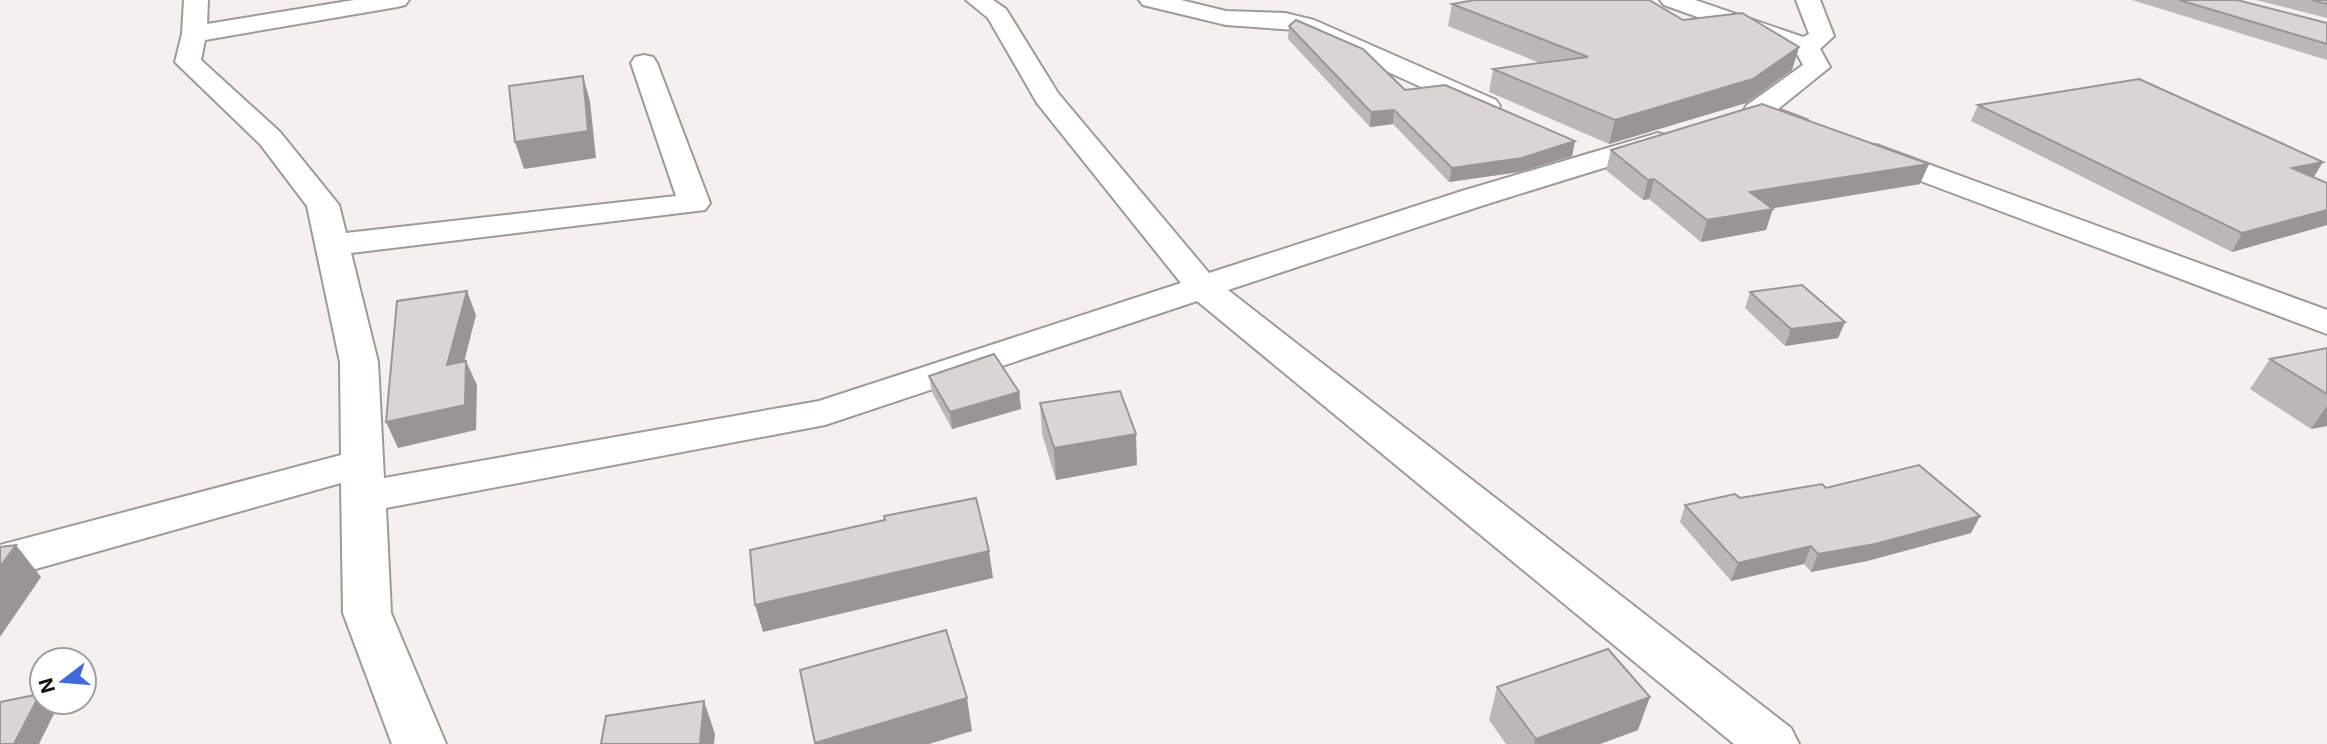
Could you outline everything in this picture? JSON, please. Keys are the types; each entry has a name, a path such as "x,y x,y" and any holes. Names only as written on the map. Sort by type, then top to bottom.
{"street":[{"path":"397,0 195,17 188,62 270,138 323,205 359,362 367,613 419,744"},
{"path":"978,0 997,14 1047,97 1203,288 1772,744"},
{"path":"1151,0 1226,18 1285,20 1305,25 1508,115"},
{"path":"1672,0 1806,47 1817,67 1744,116 1835,140 2327,323"},
{"path":"1806,47 1822,36 1808,0"},
{"path":"331,244 694,203 644,63"},
{"path":"0,562 362,480 825,412 1473,198 1681,135"},
{"path":"1570,141 1607,157"}],"building":[{"path":"1475,0 1649,0 1683,20 1742,13 1799,47 1753,79 1615,120 1493,69 1588,57 1452,4"},
{"path":"2179,0 2237,0 2327,23 2327,44"},
{"path":"1296,20 1363,49 1405,90 1445,85 1575,141 1522,158 1452,168 1394,110 1371,112 1289,26"},
{"path":"583,76 588,131 515,142 509,86"},
{"path":"2139,79 2323,162 2292,168 2327,183 2327,210 2242,233 1978,105"},
{"path":"1762,104 1929,164 1750,192 1773,209 1707,220 1654,179 1648,180 1611,150"},
{"path":"1802,285 1845,322 1791,329 1750,292"},
{"path":"467,291 447,365 466,361 465,405 386,422 397,301"},
{"path":"2327,348 2327,394 2270,359"},
{"path":"994,354 1019,392 950,412 929,376"},
{"path":"1120,391 1136,434 1054,448 1040,403"},
{"path":"1919,465 1980,516 1875,544 1818,554 1811,546 1738,563 1685,505 1735,494 1740,498 1822,484 1826,488"},
{"path":"976,498 989,551 755,605 750,550 885,520 884,516"},
{"path":"16,545 0,567 0,547"},
{"path":"946,630 967,698 815,743 800,670"},
{"path":"1608,649 1650,697 1536,739 1497,687"},
{"path":"28,696 29,716 14,744 0,744 0,702"},
{"path":"704,701 700,744 601,744 606,716"}]}
